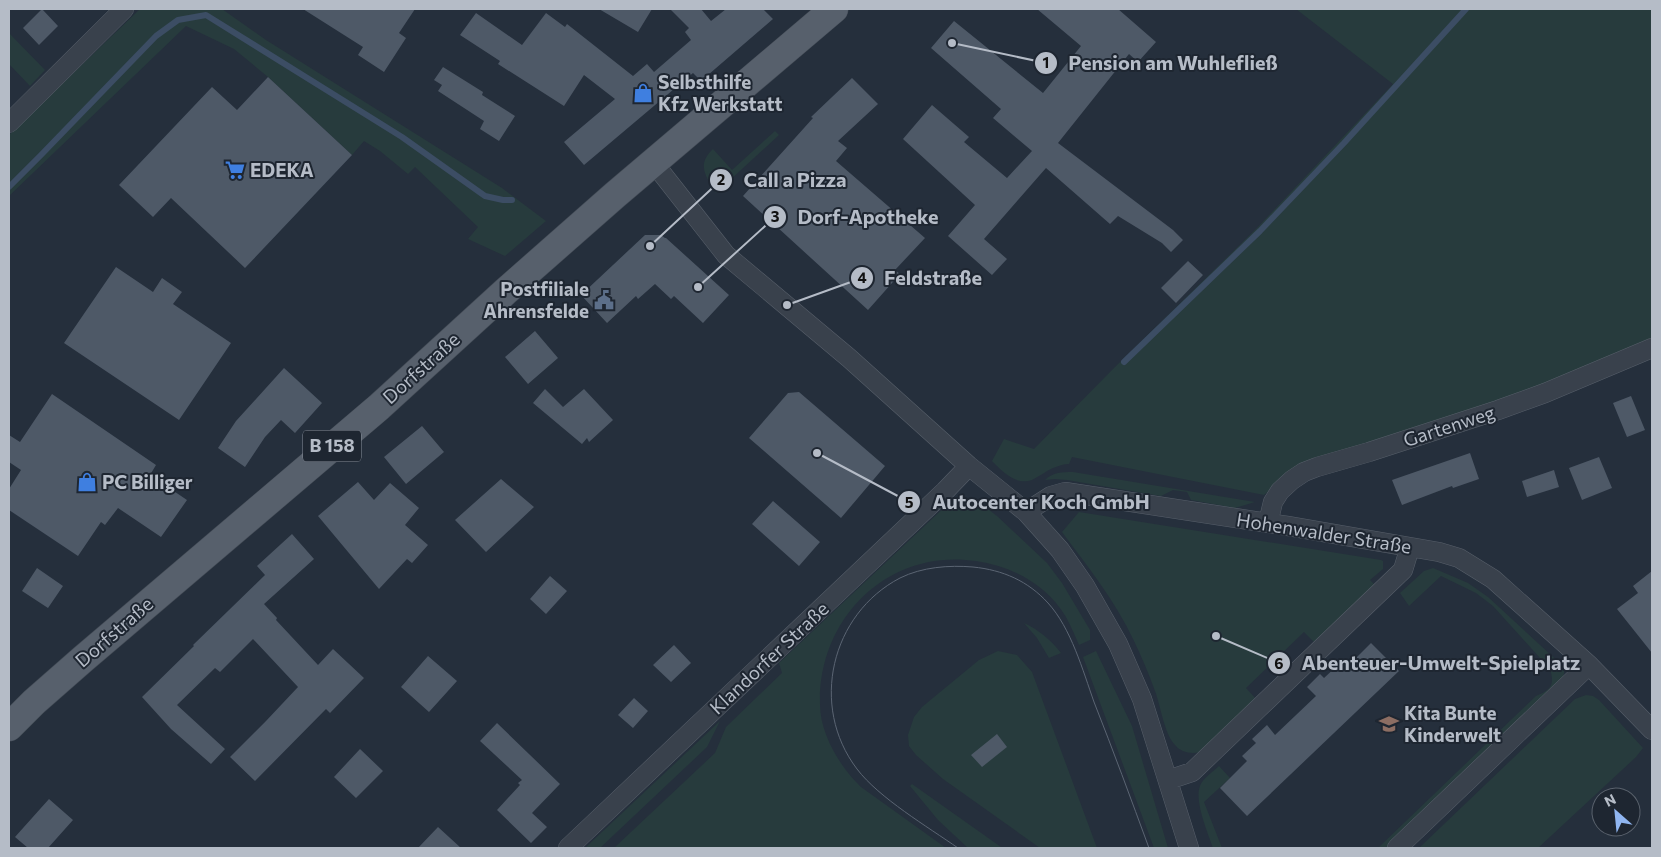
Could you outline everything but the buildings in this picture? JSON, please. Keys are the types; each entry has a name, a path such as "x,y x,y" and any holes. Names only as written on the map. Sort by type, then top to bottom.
{"main road":[{"name":"Dorfstraße","path":"9,727 83,659 395,393 506,291 653,162 834,9"}],"street":[{"path":"9,123 124,9"},
{"path":"653,162 726,254 849,358 965,462 1026,512 1060,550 1085,586 1118,644 1142,699 1189,848"},
{"name":"Gartenweg","path":"1268,523 1273,502 1280,491 1304,472 1378,450 1498,410 1545,393 1652,348"},
{"name":"Klandorfer Straße","path":"568,848 940,496 965,462"},
{"name":"Hohenwalder Straße","path":"1026,512 1052,496 1065,492 1268,523 1410,547 1459,558 1493,579 1589,665 1652,730"},
{"path":"1168,780 1192,772 1403,570 1410,547"},
{"path":"1397,848 1589,665"}],"green space":[{"path":"140,9 222,9 266,40 502,188 546,221 505,256 468,239 478,227 415,167 408,174 380,151 364,141 352,155 268,77 234,49 186,26 9,196 9,135"},
{"path":"1296,9 1652,9 1652,339 1495,404 1285,477 1264,495 1072,457 1069,464 1053,468 1032,480 1020,481 1010,477 992,461 1004,439 1034,449 1257,228 1393,84"},
{"path":"9,33 45,70 30,86 9,64"},
{"path":"775,131 779,135 716,193 704,171 705,160 713,149 732,170"},
{"path":"1061,472 1073,472 1255,502 1235,508 1191,500 1187,492 1173,490 1161,496 1067,480 1045,480"},
{"path":"976,500 997,516 1047,563 1062,583 1090,630 1090,640 1079,645 1068,620 1049,595 1015,572 1003,567 976,561 944,560 915,566 888,578 865,595 846,617 831,643 823,672 820,704 823,727 827,738 839,760 853,779 861,787 946,848 614,848 715,753 726,727 782,673 779,663 950,502 956,507 963,501"},
{"path":"1079,512 1381,560 1383,561 1383,569 1370,580 1376,586 1315,643 1304,632 1246,688 1256,699 1203,751 1196,753 1188,752 1178,748 1168,734 1148,672 1119,612 1062,532"},
{"path":"1433,568 1468,583 1488,597 1565,668 1560,683 1386,848 1378,848 1536,696 1548,689 1552,683 1550,669 1493,606 1476,593 1441,576 1409,606 1400,593 1424,571"},
{"path":"1024,623 1044,636 1061,653 1049,658 1037,638"},
{"path":"998,651 1017,655 1032,672 1097,848 1040,848 943,779 916,755 909,746 908,735 914,717 922,707 979,660"},
{"path":"1096,651 1132,726 1168,848 1154,848 1083,657"},
{"path":"1586,695 1593,696 1599,700 1643,748 1636,757 1604,787 1591,787 1591,799 1538,848 1419,848 1575,699"},
{"path":"720,721 707,747 600,848 585,848"},
{"path":"1219,766 1230,778 1204,802 1222,848 1213,848 1202,817 1199,792 1203,780"},
{"path":"912,784 1001,848 968,848 938,820 910,786"}],"waterway":[{"path":"1124,362 1260,231 1344,143 1466,9"},
{"path":"9,187 156,36 178,20 206,15 402,137 485,196 512,200"}],"tram line":[{"path":"958,848 878,791 857,769 842,744 834,718 831,690 835,663 843,638 857,614 876,594 908,574 926,569 955,566 995,571 1014,578 1040,595 1056,613 1076,650 1149,848"}],"place":[{"name":"Pension am Wuhlefließ","path":"952,43"},
{"name":"Selbsthilfe Kfz Werkstatt","path":"643,93"},
{"name":"EDEKA","path":"235,170"},
{"name":"Call a Pizza","path":"650,246"},
{"name":"Dorf-Apotheke","path":"698,287"},
{"name":"Postfiliale Ahrensfelde","path":"604,300"},
{"name":"Feldstraße","path":"787,305"},
{"name":"Autocenter Koch GmbH","path":"817,453"},
{"name":"PC Billiger","path":"87,482"},
{"name":"Abenteuer-Umwelt-Spielplatz","path":"1216,636"},
{"name":"Kita Bunte Kinderwelt","path":"1389,724"}]}
